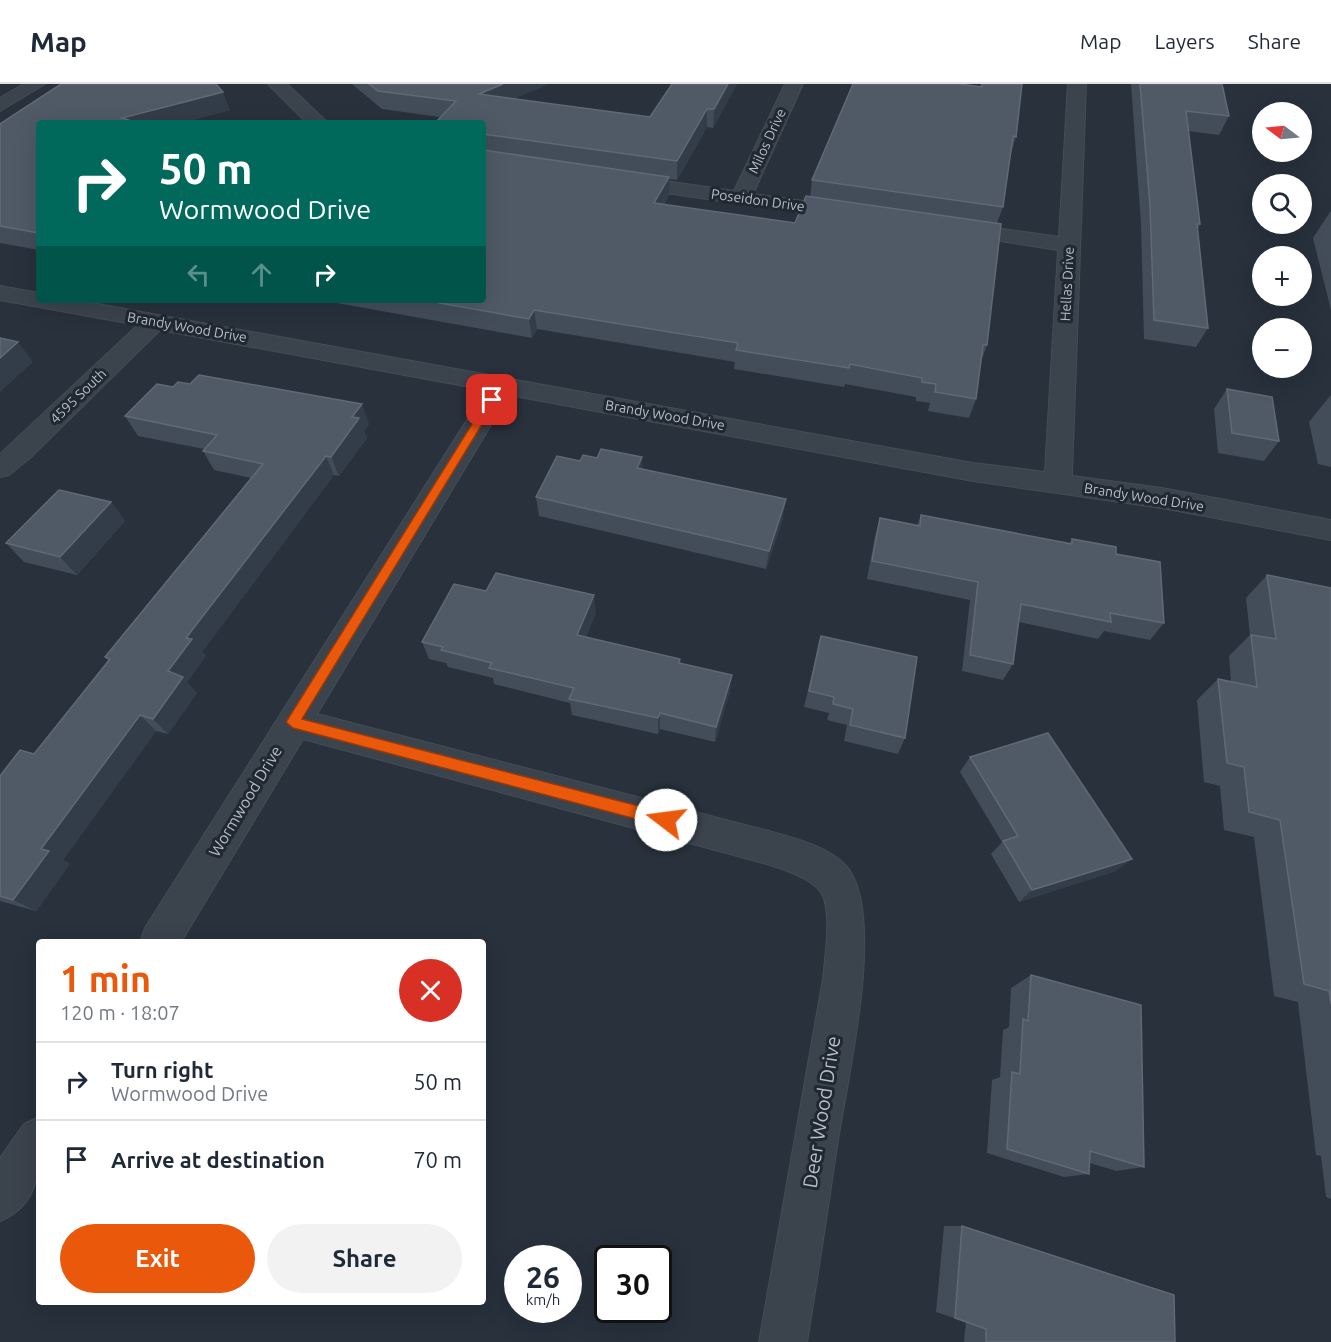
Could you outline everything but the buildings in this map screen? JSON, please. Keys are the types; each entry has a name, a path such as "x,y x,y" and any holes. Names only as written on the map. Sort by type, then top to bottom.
{"street":[{"path":"0,106 36,84"},
{"path":"277,84 314,120"},
{"name":"Milos Drive","path":"741,198 794,84"},
{"name":"Hellas Drive","path":"1058,484 1077,84"},
{"name":"Poseidon Drive","path":"600,177 871,216"},
{"path":"930,225 1069,245"},
{"name":"Brandy Wood Drive","path":"0,293 36,300"},
{"name":"Brandy Wood Drive","path":"53,303 961,470 1162,498 1331,530"},
{"name":"4595 South","path":"0,468 21,452 155,322"},
{"name":"Wormwood Drive","path":"161,939 501,385"},
{"name":"Deer Wood Drive","path":"293,722 756,844 810,863 836,882 845,934 843,979 783,1342"},
{"path":"0,1198 36,1143"}],"route":[{"path":"492,400 293,722 666,820"}]}
